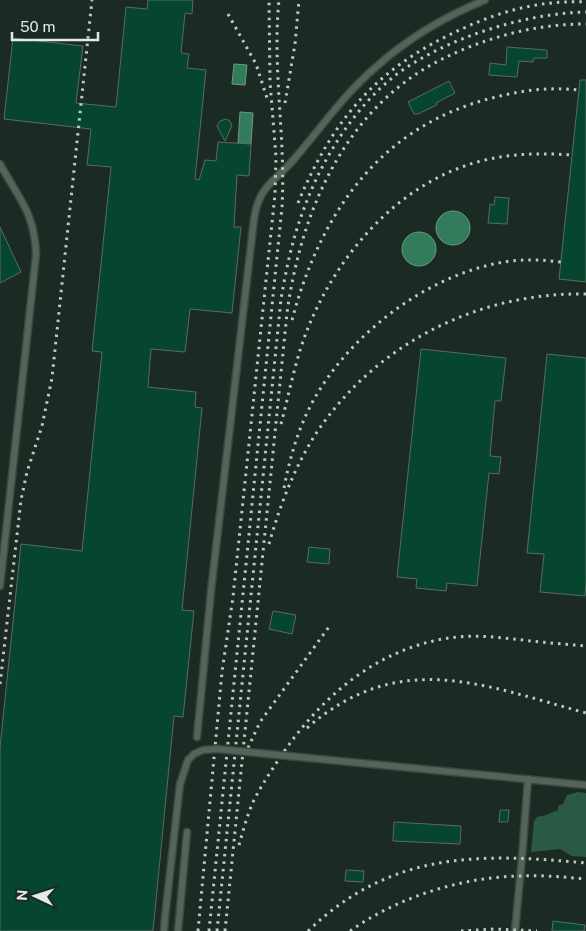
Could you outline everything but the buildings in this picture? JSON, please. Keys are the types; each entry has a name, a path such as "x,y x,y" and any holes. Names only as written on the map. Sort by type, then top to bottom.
{"lane":[{"path":"196,737 249,258 258,198 276,176 294,160 352,91 376,66 421,34 485,0"},
{"path":"0,164 29,213 36,239 36,255 0,586"},
{"path":"164,931 180,784 188,760 194,754 203,750 217,749 586,784"},
{"path":"515,931 528,779"},
{"path":"178,931 187,832"}],"shaded area":[{"path":"234,64 247,65 245,85 232,84"},
{"path":"240,112 253,113 251,144 238,143"},
{"path":"453,211 460,212 465,216 469,221 469,235 465,240 460,244 453,245 446,244 441,240 437,235 436,228 437,221 441,216 446,212"},
{"path":"419,232 426,233 431,237 435,242 435,256 431,261 426,265 419,266 412,265 407,261 403,256 402,249 403,242 407,237 412,233"},
{"path":"578,792 586,793 586,857 572,856 560,849 531,852 534,821 537,817 558,810 558,806 563,804 567,795"}],"railway":[{"path":"0,684 21,500 27,472 42,426 52,378 92,0"},
{"path":"198,931 222,672 233,597 275,194 276,157 270,82 269,0"},
{"path":"209,931 282,207 283,181 277,52 279,0"},
{"path":"285,103 295,44 299,0"},
{"path":"298,203 327,144 344,119 363,97 407,59 464,28 508,11 554,3 586,2"},
{"path":"217,931 281,299 292,245 309,194 328,156 352,120 381,88 407,67 447,46 491,29 545,16 586,12"},
{"path":"228,14 256,64 267,98"},
{"path":"225,931 287,313 300,248 323,185 339,156 358,129 380,104 405,82 426,68 448,56 494,38 524,30 570,24 586,24"},
{"path":"292,320 304,280 320,243 339,209 362,178 389,151 420,128 456,110 496,97 547,89 579,90"},
{"path":"281,424 302,344 319,304 334,276 374,226 398,204 423,186 451,171 504,156 572,155"},
{"path":"284,488 295,443 313,401 329,376 349,351 372,329 424,291 452,277 481,267 511,261 561,262"},
{"path":"269,544 289,486 309,445 341,400 369,373 400,349 434,329 470,313 507,302 546,296 586,294"},
{"path":"248,748 260,722 331,624"},
{"path":"239,845 256,796 297,734 335,694 379,662 403,650 429,642 464,636 586,646"},
{"path":"307,728 341,703 375,688 409,681 442,680 477,684 586,713"},
{"path":"308,931 339,905 371,885 404,872 438,863 473,859 509,858 586,863"},
{"path":"350,931 389,908 431,891 453,885 498,877 520,876 586,879"},
{"path":"461,931 494,929 537,931"}]}
